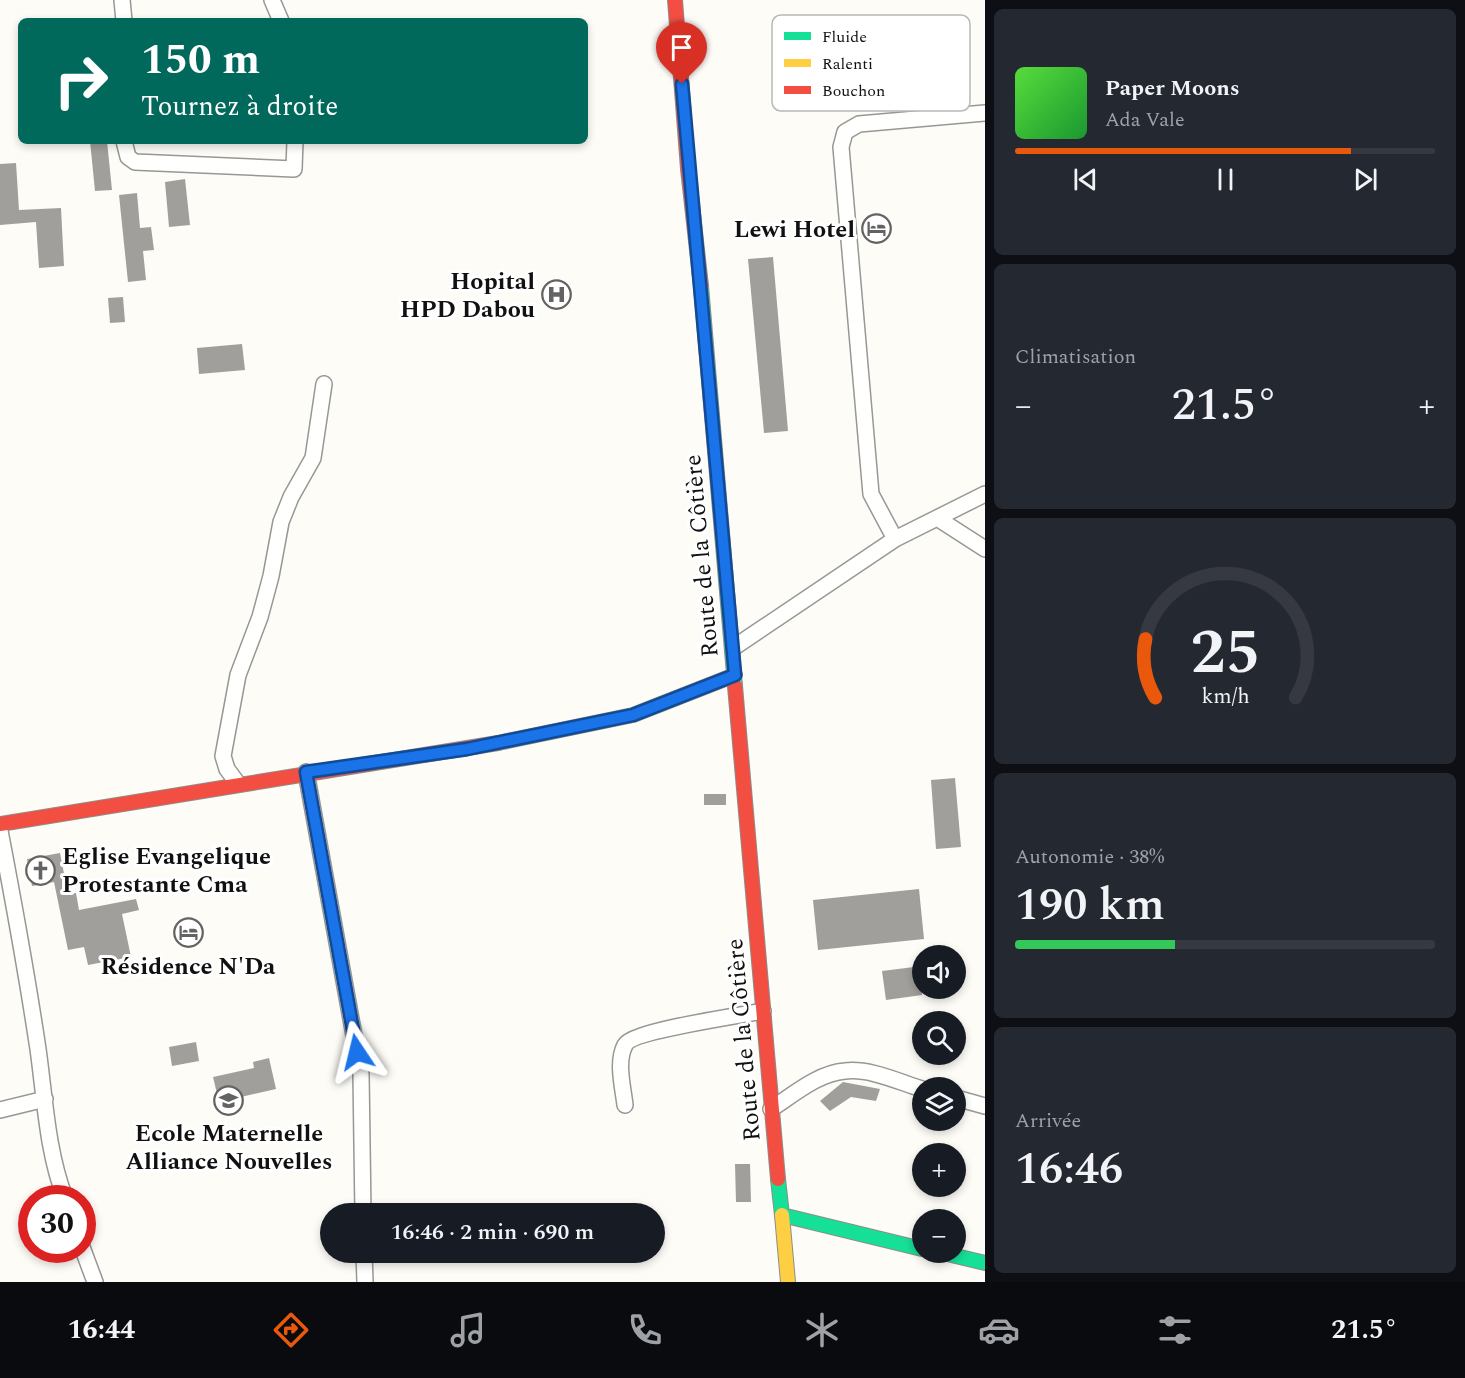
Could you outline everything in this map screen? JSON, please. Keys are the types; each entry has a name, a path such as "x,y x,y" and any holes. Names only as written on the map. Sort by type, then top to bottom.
{"main road":[{"name":"Route de la Côtière","path":"675,0 688,169 700,271 771,1109 788,1282"},
{"path":"0,824 306,772 467,749 633,715 735,675"},
{"path":"783,1215 912,1247"},
{"path":"966,1258 985,1263"}],"street":[{"path":"122,0 124,18"},
{"path":"272,0 280,18"},
{"path":"895,539 871,494 841,147 845,132 859,124 985,113"},
{"path":"125,144 128,157 135,162 294,169 295,144"},
{"path":"238,784 227,769 223,756 238,675 260,617 271,576 281,522 291,497 313,458 324,384"},
{"path":"733,648 895,539 985,494"},
{"path":"937,518 985,549"},
{"path":"306,772 362,1074 363,1203"},
{"path":"0,831 22,940 60,1185"},
{"path":"625,1105 620,1071 625,1045 631,1039 660,1030 763,1011"},
{"path":"771,1109 810,1084 846,1070 863,1072 912,1086"},
{"path":"0,1110 45,1099"},
{"path":"966,1101 985,1106"},
{"path":"88,1263 95,1282"},
{"path":"364,1263 365,1282"}],"building":[{"path":"90,144 107,144 112,190 95,191"},
{"path":"16,163 19,210 61,208 64,266 39,268 36,222 0,225 0,164"},
{"path":"185,179 190,225 169,227 165,182"},
{"path":"137,193 140,228 151,227 154,250 143,251 146,280 128,282 119,195"},
{"path":"773,257 788,431 764,433 748,259"},
{"path":"123,297 125,322 110,323 108,298"},
{"path":"242,344 245,370 199,374 197,348"},
{"path":"955,778 961,847 936,849 931,780"},
{"path":"704,794 726,794 726,805 704,805"},
{"path":"60,853 68,894 76,893 79,910 136,899 139,910 122,914 131,957 88,965 84,947 68,950 54,882 32,886 27,859"},
{"path":"919,889 924,939 818,950 813,900"},
{"path":"912,967 912,996 886,1000 882,971"},
{"path":"196,1042 199,1061 172,1066 169,1047"},
{"path":"269,1058 276,1089 219,1102 213,1077 254,1068 253,1062"},
{"path":"843,1082 880,1089 876,1101 851,1097 830,1111 820,1101"},
{"path":"735,1164 750,1164 751,1202 736,1202"}],"traffic: fast":[{"path":"701,286 735,686"},
{"path":"498,743 633,715 735,675"},
{"path":"778,1179 782,1215 912,1247"},
{"path":"966,1258 985,1263"}],"traffic: slow":[{"path":"782,1215 788,1282"}],"traffic: jam":[{"path":"675,0 688,169 701,286"},
{"path":"735,686 778,1179"},
{"path":"0,824 498,743"}],"place":[{"name":"Lewi Hotel","path":"876,229"},
{"name":"Hopital HPD Dabou","path":"556,295"},
{"name":"Eglise Evangelique Protestante Cma","path":"41,870"},
{"name":"Résidence N'Da","path":"188,933"},
{"name":"Ecole Maternelle Alliance Nouvelles","path":"229,1100"}],"route":[{"path":"357,1052 306,772 467,749 633,715 735,675 682,84"}]}
